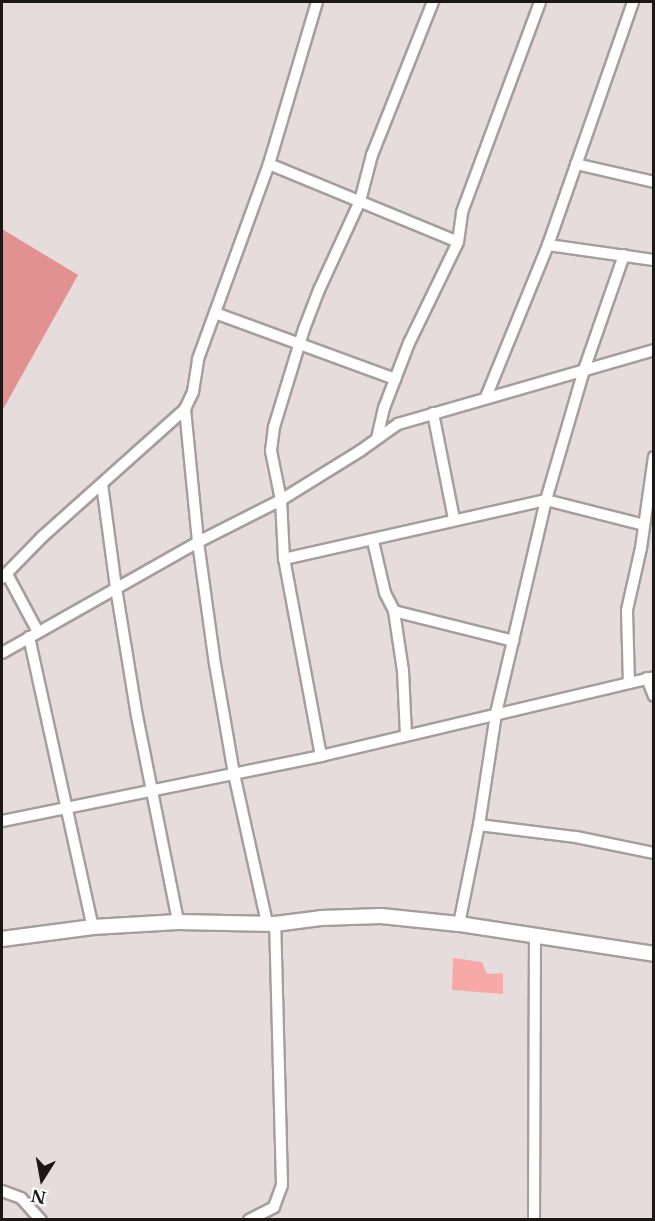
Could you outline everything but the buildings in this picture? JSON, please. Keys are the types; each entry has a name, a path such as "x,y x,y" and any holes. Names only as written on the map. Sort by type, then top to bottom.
{"main road":[{"path":"2,939 93,927 178,922 271,923 321,918 381,916 459,924 654,954"}],"street":[{"path":"93,927 65,806 34,634 4,576 185,408 193,392 198,359 269,164 317,2"},
{"path":"321,756 284,559 281,500 271,451 274,427 299,344 319,290 360,201 372,155 433,2"},
{"path":"377,438 395,379 409,344 458,242 462,212 540,2"},
{"path":"486,397 548,245 633,2"},
{"path":"269,164 458,242"},
{"path":"576,164 654,182"},
{"path":"548,245 654,260"},
{"path":"459,924 479,825 496,714 546,500 584,370 624,255"},
{"path":"215,313 395,379"},
{"path":"2,653 198,542 281,500 360,452 398,424 654,350"},
{"path":"185,408 198,542 215,664 234,774 271,923 282,1185 274,1207 249,1220"},
{"path":"432,413 454,519"},
{"path":"629,683 627,610 644,525 654,457"},
{"path":"102,484 116,588 152,792 178,922"},
{"path":"284,559 373,541 454,519 546,500 644,525"},
{"path":"373,541 385,593 394,611 402,671 406,735"},
{"path":"394,611 513,641"},
{"path":"2,821 65,806 152,792 321,756 650,677 654,696"},
{"path":"479,825 576,837 654,853"},
{"path":"534,937 534,1220"},
{"path":"2,1191 21,1198 41,1220"}],"shaded area":[{"path":"2,229 78,275 2,411"},
{"path":"453,958 482,962 487,974 503,973 503,994 452,990"}]}
